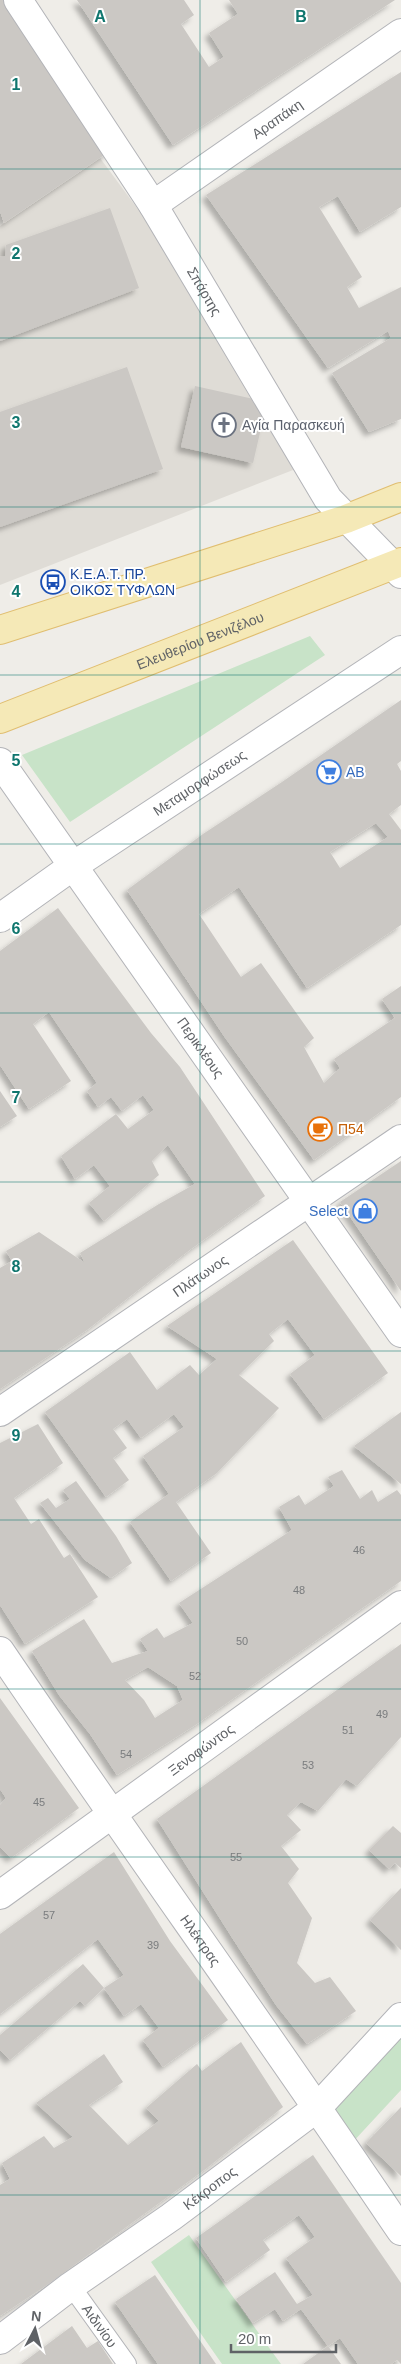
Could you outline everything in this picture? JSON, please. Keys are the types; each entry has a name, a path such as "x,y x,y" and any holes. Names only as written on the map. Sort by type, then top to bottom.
{"main road":[{"path":"0,630 346,519 401,498"},
{"name":"Ελευθερίου Βενιζέλου","path":"0,719 398,568"}],"street":[{"name":"Σπάρτης","path":"18,0 153,205 328,499 346,519 398,568"},
{"name":"Αραπάκη","path":"153,205 401,33"},
{"name":"Μεταμορφώσεως","path":"0,918 73,866 401,650"},
{"name":"Περικλέους","path":"0,762 307,1202 401,1333"},
{"name":"Πλάτωνος","path":"0,1412 401,1139"},
{"name":"Ξενοφώντος","path":"0,1895 401,1605"},
{"name":"Ηλέκτρας","path":"0,1651 111,1815 398,2220"},
{"name":"Κέκροπος","path":"0,2340 71,2286 171,2218 318,2107 401,2017"}],"lane":[{"name":"Αιδινίου","path":"71,2286 127,2364"}],"shaded area":[{"path":"100,158 217,316 311,463 0,585 0,226"}],"green space":[{"path":"310,636 325,655 70,822 22,755"},
{"path":"401,2026 401,2090 351,2144 325,2110"},
{"path":"189,2235 281,2364 222,2364 151,2262"}],"building":[{"path":"0,0 9,0 110,151 4,223 0,211"},
{"path":"77,0 184,0 194,15 181,24 209,67 224,57 209,33 238,14 229,0 395,0 173,145"},
{"path":"401,72 401,207 360,232 338,196 319,207 362,277 347,287 359,308 401,287 401,419 369,432 332,373 391,338 388,331 328,368 206,195"},
{"path":"110,208 139,288 0,341 0,257 5,256 6,245"},
{"path":"127,367 163,469 0,527 0,412"},
{"name":"Αγία Παρασκευή","path":"195,386 267,402 253,463 181,447"},
{"path":"401,700 401,761 397,764 401,771 401,805 389,814 401,830 401,925 307,988 239,887 199,914 241,977 261,963 314,1038 304,1047 324,1083 340,1068 334,1059 395,1018 382,999 401,986 401,1097 314,1160 224,1036 127,890 203,834","holes":["376,823 388,837 340,868 330,852"]},
{"path":"58,908 151,1033 180,1067 265,1196 191,1249 87,1330 0,1389 0,1268 12,1261 6,1251 39,1232 85,1263 80,1253 195,1184 168,1145 152,1161 159,1175 104,1221 89,1203 110,1186 94,1165 75,1179 61,1156 116,1114 128,1129 154,1110 143,1095 122,1111 111,1097 98,1107 87,1091 97,1083 49,1012 33,1024 71,1081 29,1109 0,1065 0,951"},
{"path":"0,1091 17,1116 0,1127"},
{"path":"401,1161 401,1291 340,1202"},
{"path":"293,1240 388,1373 324,1419 290,1374 315,1355 288,1319 269,1334 274,1341 239,1375 279,1408 217,1473 176,1502 211,1553 171,1581 130,1522 169,1494 143,1456 184,1427 174,1414 141,1438 127,1419 113,1429 127,1448 113,1458 129,1480 106,1497 45,1412 130,1352 157,1390 190,1365 199,1375 217,1359 167,1326"},
{"path":"401,1412 401,1484 354,1446"},
{"path":"38,1424 63,1463 14,1498 31,1524 39,1519 64,1558 70,1554 98,1597 25,1644 0,1605 0,1443"},
{"path":"342,1470 360,1499 372,1490 378,1502 397,1490 401,1495 401,1581 197,1724 117,1775 90,1734 59,1695 32,1651 84,1619 112,1663 148,1651 140,1639 157,1628 164,1638 193,1623 179,1603 292,1530 279,1507 299,1495 305,1505 334,1486 328,1477","holes":["148,1667 177,1686 183,1700 155,1718 144,1700 125,1680"]},
{"path":"76,1481 116,1536 132,1563 111,1578 85,1560 40,1503 48,1498 56,1508 70,1499 63,1490"},
{"path":"401,1644 401,1737 357,1786 346,1779 318,1811 301,1802 287,1815 301,1830 281,1846 299,1869 288,1883 312,1918 297,1963 315,1983 330,1977 356,2011 307,2044 276,2005 157,1819"},
{"path":"0,1698 79,1808 11,1858 0,1847 0,1805 6,1798 0,1789"},
{"path":"393,1826 401,1833 401,1868 395,1863 389,1869 369,1850"},
{"path":"114,1852 170,1941 228,2020 163,2067 143,2040 159,2028 141,2004 124,2016 104,1988 124,1975 98,1939 0,2014 0,1934"},
{"path":"401,1888 401,1950 370,1920"},
{"path":"83,1964 104,1988 85,2006 80,2001 10,2060 0,2050 0,2035"},
{"path":"241,2042 283,2107 207,2168 47,2285 0,2316 0,2185 10,2179 2,2163 44,2136 54,2148 73,2137 36,2103 104,2054 123,2082 89,2105 128,2145 159,2121 146,2108 197,2064 202,2071"},
{"path":"401,2107 401,2176 366,2143"},
{"path":"313,2155 401,2283 401,2364 397,2360 391,2364 358,2364 340,2338 328,2346 301,2309 283,2321 275,2309 253,2323 236,2299 275,2272 297,2304 313,2295 286,2258 315,2237 299,2215 263,2240 270,2250 226,2282 196,2238"},
{"path":"155,2275 216,2364 158,2364 115,2302"},
{"path":"72,2326 87,2348 98,2341 113,2364 21,2364"},
{"path":"328,2346 341,2364 303,2364"}],"place":[{"name":"Αγία Παρασκευή","path":"224,425"},
{"name":"Κ.Ε.Α.Τ. ΠΡ. ΟΙΚΟΣ ΤΥΦΛΩΝ","path":"53,582"},
{"name":"AB","path":"329,772"},
{"name":"Π54","path":"320,1129"},
{"name":"Select","path":"365,1211"}]}
